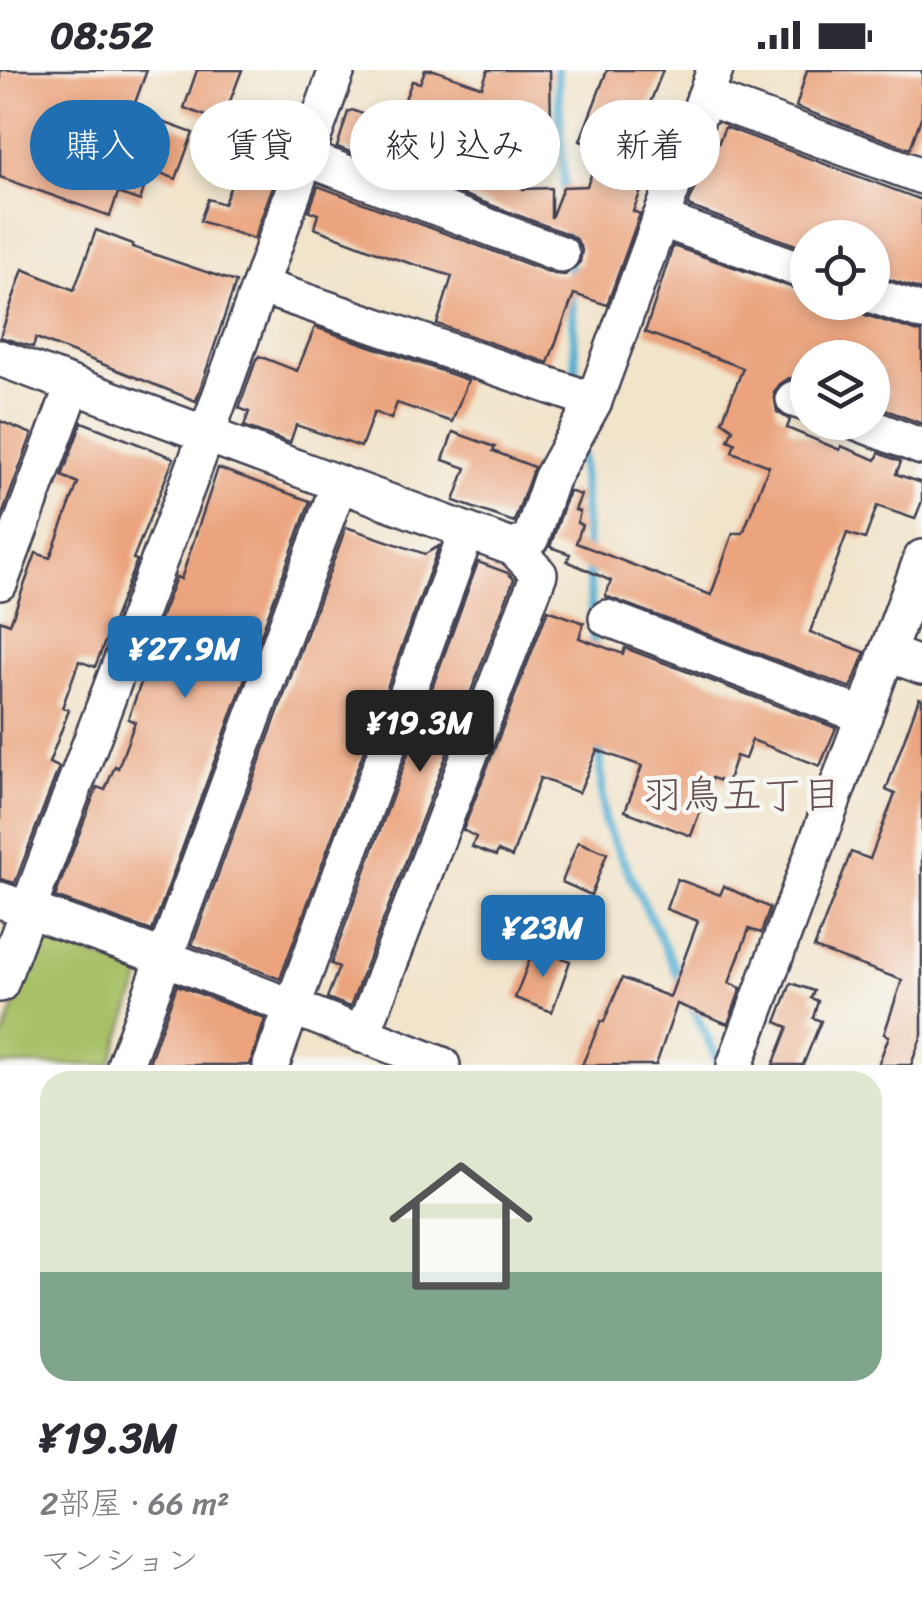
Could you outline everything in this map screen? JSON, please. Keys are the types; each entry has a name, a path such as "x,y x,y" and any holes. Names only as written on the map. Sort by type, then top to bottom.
{"street":[{"path":"327,100 338,70"},
{"path":"514,548 530,538 551,479 594,401 710,84 922,176"},
{"path":"330,167 560,254"},
{"path":"0,984 14,905 206,436 294,190"},
{"path":"660,220 790,266"},
{"path":"260,286 594,401"},
{"path":"890,301 922,312"},
{"path":"0,358 514,548 539,574 362,1035"},
{"path":"0,582 73,386"},
{"path":"890,435 922,447"},
{"path":"125,1065 339,484"},
{"path":"272,1065 467,530"},
{"path":"736,1065 922,558"},
{"path":"607,618 864,716"},
{"path":"887,653 922,666"},
{"path":"14,905 163,957 442,1065"}],"green space":[{"path":"39,936 143,973 110,1065 0,1065 0,1046"}],"building":[{"path":"0,70 147,70 136,100 30,100 30,188 0,177"},
{"path":"197,70 242,70 230,100 190,100 190,110 184,108"},
{"path":"425,70 482,87 488,70 550,70 550,100 405,100 412,81 420,83"},
{"path":"607,70 663,70 651,100 596,100"},
{"path":"807,70 922,70 922,115 910,149 796,107"},
{"path":"350,111 350,152 337,147"},
{"path":"170,125 190,132 176,179 170,177"},
{"path":"725,127 922,200 922,290 890,280 890,220 790,220 790,243 688,206 694,190 720,190 720,139"},
{"path":"563,187 641,190 633,211 640,214 607,305 574,294 548,363 437,324 452,276 314,228 318,214 309,211 317,190 329,190 565,275 580,262 582,250 568,234 451,190 551,190 551,218"},
{"path":"37,190 143,190 140,201 118,193 110,216"},
{"path":"229,190 272,190 254,239 200,221 208,199 224,204"},
{"path":"96,230 133,244 132,247 236,282 196,401 36,338 33,347 0,337 23,269 74,290"},
{"path":"673,246 790,287 790,320 881,320 922,333 922,424 890,412 890,340 790,340 790,378 774,393 777,412 790,420 790,440 816,440 876,460 879,453 901,462 896,474 922,483 922,501 915,519 877,506 865,539 847,533 810,632 865,652 851,688 605,596 611,581 567,561 570,554 550,547 569,491 581,495 575,510 580,512 577,523 582,525 576,543 711,595 733,533 743,533 769,466 732,452 735,443 728,440 733,429 722,421 743,368 645,332"},
{"path":"315,327 468,380 452,422 397,403 391,419 374,412 361,447 296,425 290,443 244,426 249,412 239,408 256,360 259,356 297,371"},
{"path":"0,421 32,434 0,521"},
{"path":"82,422 174,458 95,667 79,661 62,708 69,710 49,763 59,767 15,883 0,879 0,620 10,624 36,553 50,558 78,483 62,476"},
{"path":"453,432 534,467 514,522 454,501 466,468 443,460"},
{"path":"218,468 310,501 152,931 55,897 97,787 105,790 115,766 118,768 135,722 128,719 151,655 147,653 176,577 181,579"},
{"path":"346,527 425,554 439,546 280,979 192,945"},
{"path":"478,562 514,579 350,1007 327,998 339,967 331,964"},
{"path":"548,610 584,623 579,638 623,654 625,648 836,728 820,766 752,740 745,759 736,756 727,783 712,778 691,836 625,811 642,766 597,750 579,793 540,778 512,857 472,847 476,837 463,830"},
{"path":"919,698 922,1035 911,1065 878,1065 902,980 814,948 851,852 870,859 895,794 886,790"},
{"path":"578,842 607,853 591,895 562,882"},
{"path":"677,879 720,895 724,886 770,908 761,933 749,929 729,983 741,988 728,1024 677,1004 656,1065 582,1065 622,978 670,997 698,921 666,909"},
{"path":"534,948 570,961 552,1012 515,998"},
{"path":"791,983 814,991 811,998 818,1001 813,1018 821,1021 803,1065 773,1065 788,1027 776,1022"},
{"path":"177,985 265,1019 250,1065 148,1065"}],"waterway":[{"path":"557,70 565,197"},
{"path":"567,222 577,387"},
{"path":"581,452 594,651"},
{"path":"599,741 604,821 682,983"},
{"path":"690,1002 720,1065"}],"district":[{"name":"羽鳥五丁目","path":"742,794"}]}
